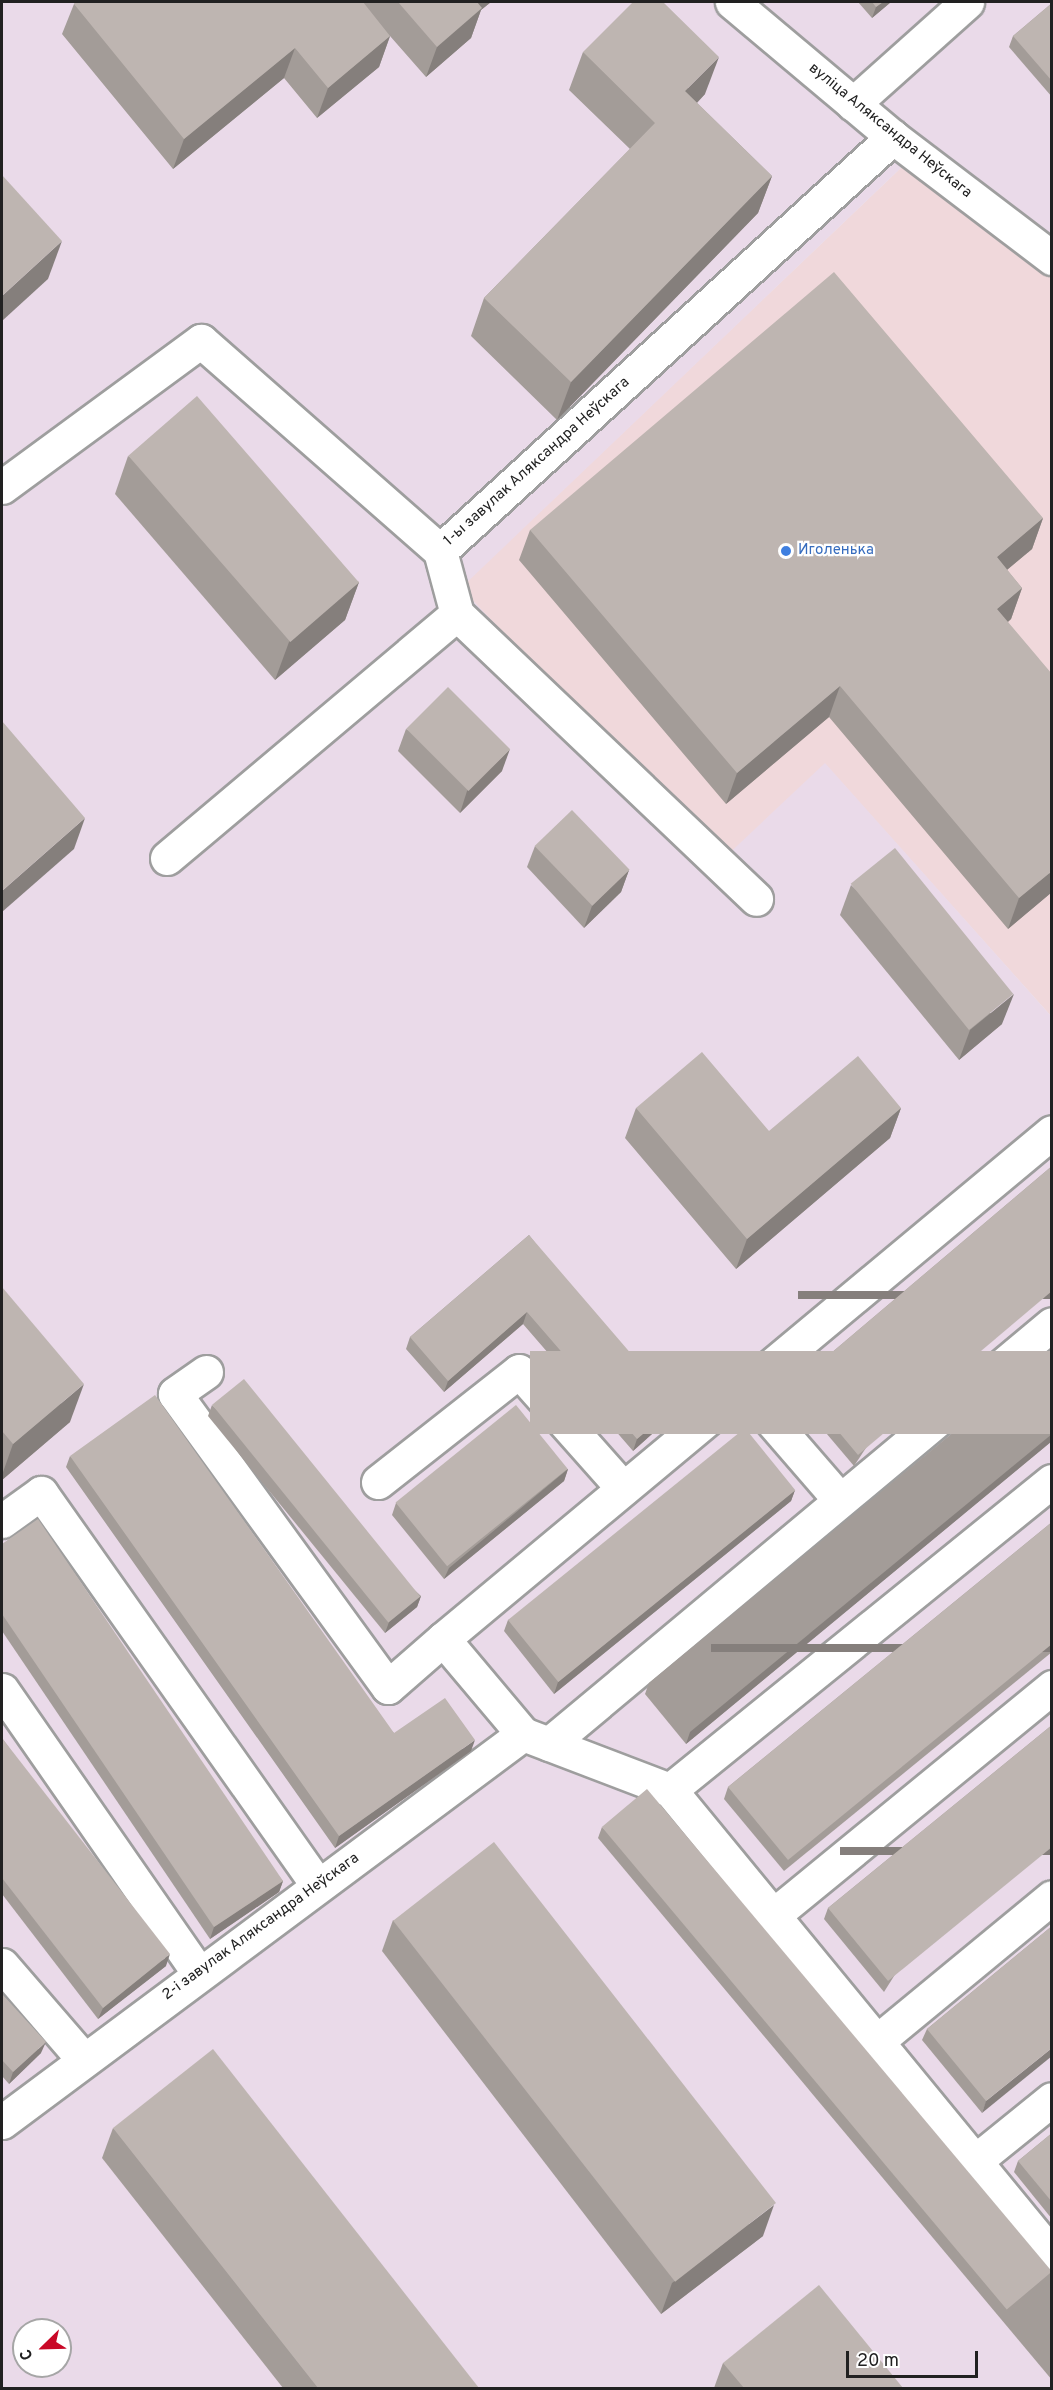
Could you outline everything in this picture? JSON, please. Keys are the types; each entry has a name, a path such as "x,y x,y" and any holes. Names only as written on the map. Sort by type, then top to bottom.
{"street":[{"name":"вуліца Аляксандра Неўскага","path":"732,2 893,137 1052,258"},
{"path":"853,104 968,2"},
{"name":"1-ы завулак Аляксандра Неўскага","path":"2,487 201,341 440,550 893,137"},
{"path":"440,550 457,614 756,899"},
{"path":"167,858 457,614"},
{"path":"206,1372 175,1394 388,1687 623,1488 1052,1132"},
{"name":"2-і завулак Аляксандра Неўскага","path":"2,2122 83,2059 318,1885 536,1739 840,1500 1052,1324"},
{"path":"378,1482 519,1371 623,1488"},
{"path":"743,1388 840,1500"},
{"path":"670,1790 1052,1481"},
{"path":"2,1521 41,1493 318,1885"},
{"path":"443,1639 536,1739 670,1790 770,1918 1052,2255"},
{"path":"770,1918 1052,1687"},
{"path":"2,1690 200,1972"},
{"path":"874,2043 1052,1898"},
{"path":"2,1965 83,2059"},
{"path":"974,2162 1052,2099"}],"shaded area":[{"path":"2,2 1051,2 1051,254 926,144 461,588 721,861 825,763 1051,1016 1051,2388 2,2388"},
{"path":"926,144 1051,254 1051,1016 825,764 722,862 460,588"}],"building":[{"path":"76,2 363,2 390,36 328,88 295,48 184,139 74,4"},
{"path":"398,2 477,2 482,8 437,47"},
{"path":"633,2 663,2 719,57 685,91 772,176 571,382 484,298 655,123 583,52"},
{"path":"872,2 883,2 876,7"},
{"path":"1052,3 1052,81 1013,36"},
{"path":"2,175 62,241 2,296"},
{"path":"834,272 1043,518 997,557 1022,588 997,609 1052,674 1052,871 1019,898 840,686 737,773 530,530"},
{"path":"197,396 359,582 290,642 128,456"},
{"path":"448,687 510,749 469,791 406,729"},
{"path":"2,721 85,818 2,891"},
{"path":"572,810 630,870 592,906 535,846"},
{"path":"895,848 1013,994 969,1030 851,884"},
{"path":"702,1052 769,1131 858,1056 901,1108 747,1239 636,1108"},
{"path":"1052,1166 1052,1291 858,1455 797,1382"},
{"path":"529,1235 676,1406 637,1439 527,1312 448,1381 410,1337"},
{"path":"2,1287 84,1384 13,1444 2,1431"},
{"path":"530,1351 1052,1351 1052,1434 530,1434"},
{"path":"244,1379 420,1597 388,1622 212,1405"},
{"path":"155,1395 394,1733 445,1698 475,1740 339,1836 70,1456"},
{"path":"516,1405 568,1469 447,1566 396,1503"},
{"path":"745,1428 795,1490 558,1682 508,1620"},
{"path":"38,1519 283,1881 214,1927 2,1614 2,1544"},
{"path":"1052,1522 1052,1644 788,1860 728,1787"},
{"path":"1052,1725 1052,1847 888,1981 828,1908"},
{"path":"2,1738 170,1954 103,2008 2,1878"},
{"path":"647,1789 1052,2272 1007,2310 602,1827"},
{"path":"494,1842 776,2203 675,2282 393,1921"},
{"path":"1052,1926 1052,2048 986,2101 927,2029"},
{"path":"2,1994 46,2042 13,2072 2,2060"},
{"path":"213,2049 479,2388 318,2388 113,2128"},
{"path":"1052,2133 1052,2202 1018,2161"},
{"path":"819,2285 903,2388 744,2388 723,2363"}],"place":[{"name":"Иголенька","path":"786,551"}]}
